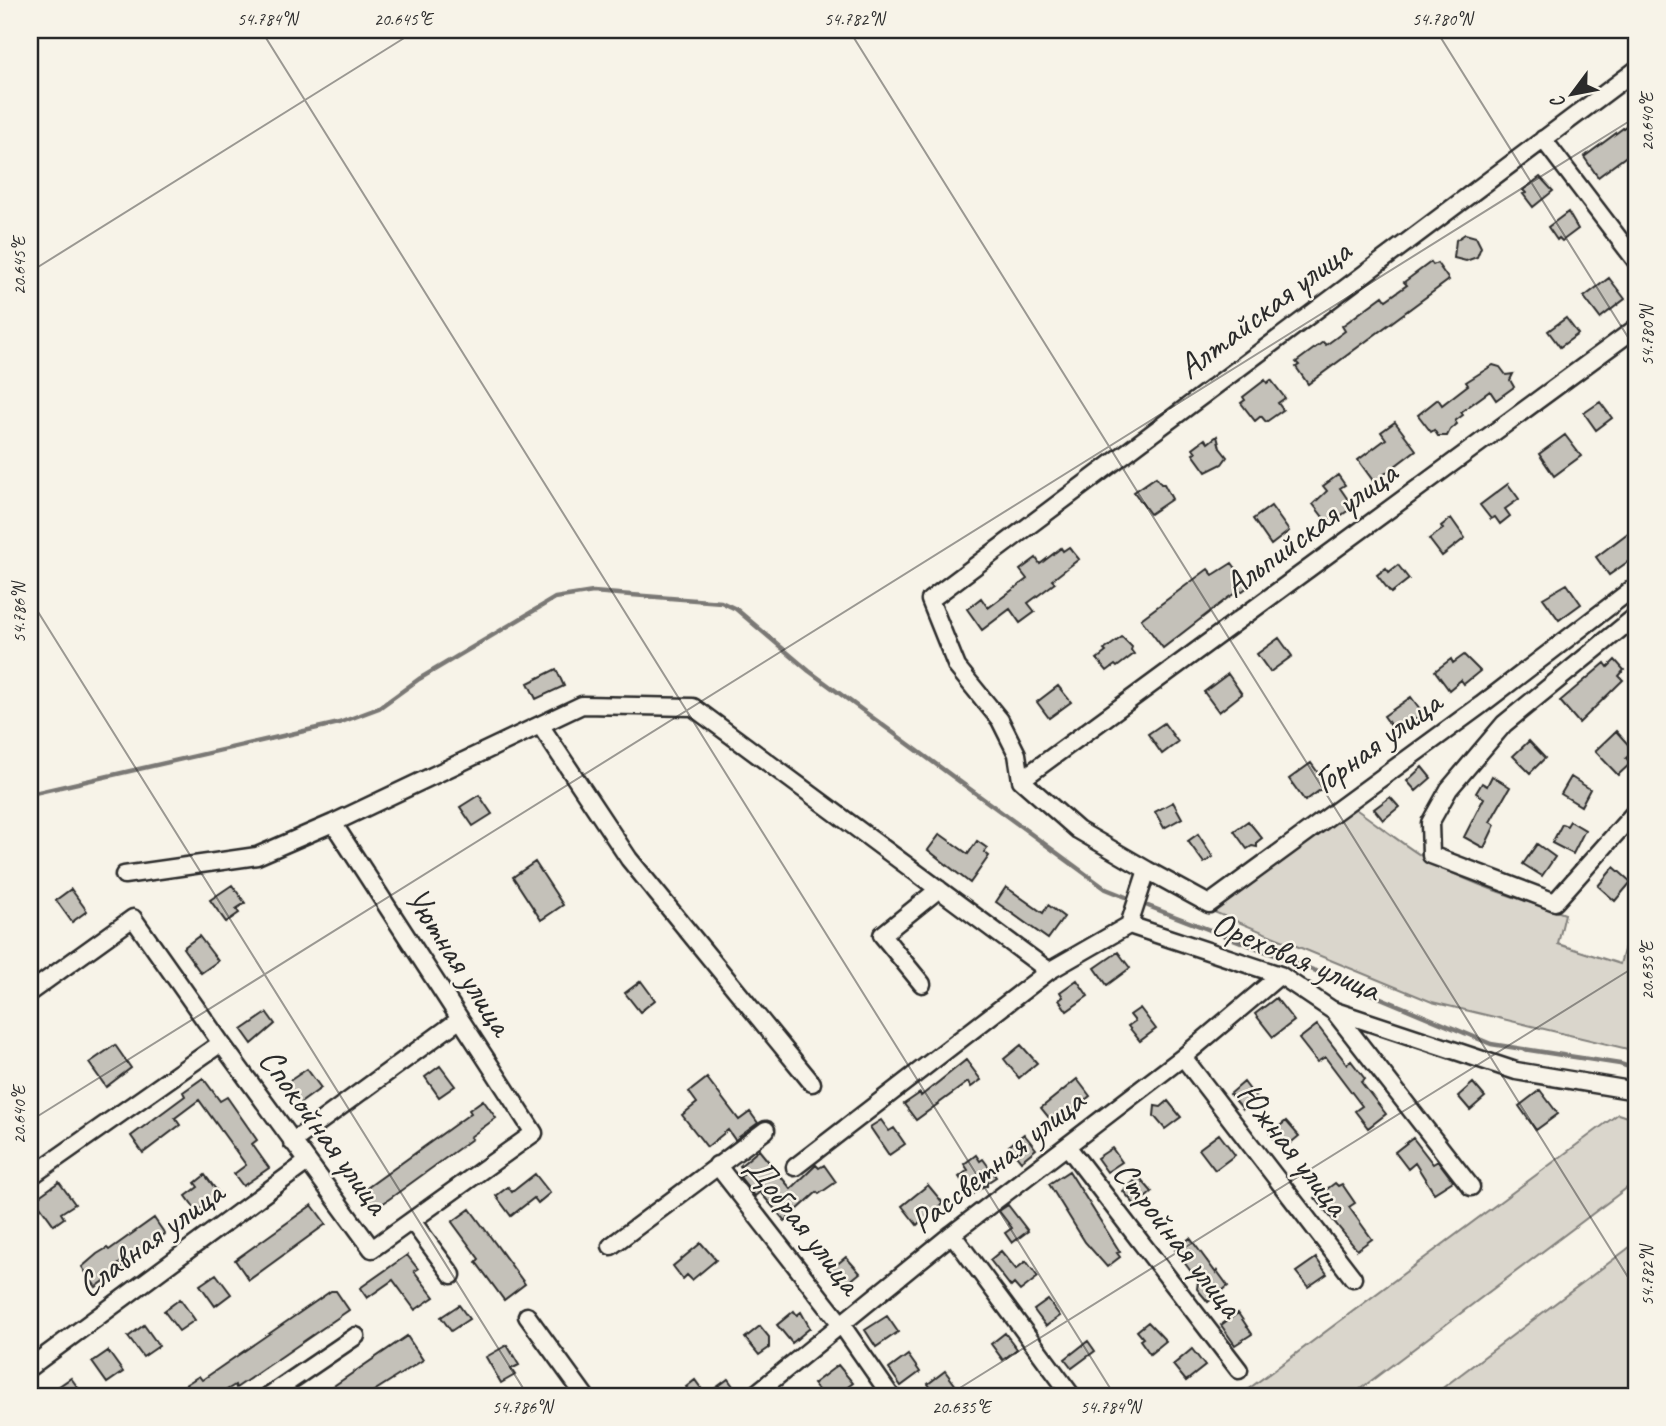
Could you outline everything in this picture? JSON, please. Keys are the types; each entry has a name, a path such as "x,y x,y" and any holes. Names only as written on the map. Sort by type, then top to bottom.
{"street":[{"name":"Алтайская улица","path":"1021,780 1017,754 1000,720 957,667 930,600 1636,70"},
{"path":"1544,139 1636,261"},
{"name":"Альпийская улица","path":"1021,780 1636,328"},
{"name":"Горная улица","path":"1147,870 1209,904 1481,705 1636,586"},
{"path":"1636,616 1504,724 1449,789 1430,823 1431,855 1555,902 1636,811"},
{"path":"124,875 257,856 582,705 693,707 1049,971"},
{"path":"1481,705 1504,724"},
{"path":"540,725 629,859 812,1083"},
{"path":"795,1167 1049,971 1129,925 1147,870 1078,830 1021,780"},
{"name":"Уютная улица","path":"333,823 534,1133 412,1221"},
{"path":"922,984 882,935 939,889"},
{"name":"Спокойная улица","path":"30,992 133,918 292,1142 372,1249 412,1221"},
{"name":"Ореховая улица","path":"1129,925 1280,975 1332,1010 1516,1071 1636,1090"},
{"name":"Рассветная улица","path":"753,1396 952,1234 1183,1057 1280,975"},
{"path":"1332,1010 1471,1187"},
{"path":"292,1142 459,1020"},
{"path":"30,1177 221,1043"},
{"name":"Южная улица","path":"1183,1057 1353,1278"},
{"path":"611,1246 766,1130"},
{"name":"Стройная улица","path":"1067,1146 1239,1370"},
{"name":"Славная улица","path":"30,1367 307,1162"},
{"name":"Добрая улица","path":"718,1165 841,1324 891,1396"},
{"path":"412,1221 452,1275"},
{"path":"952,1234 1072,1396"},
{"path":"527,1316 584,1396"},
{"path":"268,1396 356,1336"}],"shaded area":[{"path":"1354,808 1441,868 1494,890 1565,914 1558,944 1620,964 1636,909 1636,1051 1432,1002 1214,912"},
{"path":"1618,1114 1636,1120 1636,1181 1351,1396 1239,1396"},
{"path":"1636,1242 1636,1396 1432,1396 1626,1250"}],"building":[{"path":"1626,126 1636,139 1636,149 1598,177 1584,157"},
{"path":"1540,177 1553,191 1533,207 1523,190"},
{"path":"1568,212 1578,229 1562,241 1559,238 1557,240 1548,227"},
{"path":"1465,234 1476,237 1481,247 1477,257 1466,261 1454,258 1456,240"},
{"path":"1431,262 1433,265 1437,263 1449,280 1308,384 1296,367 1299,365 1296,362 1323,342 1326,345 1345,331 1342,326 1383,296 1386,300 1407,285 1404,282"},
{"path":"1609,278 1625,299 1600,318 1584,297"},
{"path":"1566,318 1578,334 1560,347 1548,331"},
{"path":"1493,365 1500,367 1506,375 1513,374 1510,380 1514,387 1496,400 1490,391 1461,412 1463,415 1455,421 1457,424 1447,436 1438,436 1434,430 1431,432 1418,415 1438,399 1442,405 1468,385 1466,382"},
{"path":"1265,380 1267,383 1271,380 1285,398 1278,403 1283,410 1266,422 1261,416 1255,421 1241,403 1245,400 1243,397"},
{"path":"1600,402 1612,418 1596,430 1584,413"},
{"path":"1395,422 1416,450 1374,482 1358,460 1386,439 1381,432"},
{"path":"1565,435 1581,456 1554,476 1539,454"},
{"path":"1217,436 1220,448 1227,457 1222,464 1206,472 1193,454 1196,452 1193,448 1205,439 1208,443"},
{"path":"1338,475 1345,485 1340,488 1353,507 1336,519 1334,516 1326,521 1313,504 1327,491 1323,486"},
{"path":"1156,477 1164,484 1172,499 1150,514 1134,492"},
{"path":"1508,484 1519,499 1505,509 1510,516 1500,524 1495,517 1491,519 1480,505"},
{"path":"1271,506 1289,531 1271,545 1253,519"},
{"path":"1451,518 1465,538 1442,556 1429,539 1443,529 1441,526"},
{"path":"1636,527 1636,556 1609,575 1596,557"},
{"path":"1069,547 1079,559 1052,580 1055,583 1028,603 1035,612 1020,623 1010,609 982,630 967,609 981,598 988,608 1027,579 1020,570 1036,558 1040,564 1061,548 1063,551"},
{"path":"1232,563 1249,586 1236,596 1234,594 1229,597 1163,648 1141,619 1208,569 1213,575"},
{"path":"1398,565 1409,579 1391,593 1377,575 1386,568 1389,572"},
{"path":"1567,584 1581,604 1559,620 1543,598"},
{"path":"1122,637 1132,647 1134,654 1107,671 1097,659 1106,652 1104,650"},
{"path":"1279,638 1292,656 1270,672 1257,654"},
{"path":"1464,655 1480,671 1464,684 1461,680 1449,690 1435,671 1451,659 1453,663"},
{"path":"1615,660 1624,670 1619,676 1623,680 1579,723 1560,701 1605,663 1608,667"},
{"path":"556,669 564,686 536,699 528,683"},
{"path":"1228,674 1242,694 1219,712 1204,692"},
{"path":"1058,686 1071,702 1049,718 1037,702"},
{"path":"1411,697 1423,713 1396,733 1384,716"},
{"path":"1164,723 1178,742 1162,754 1148,734"},
{"path":"1616,731 1634,751 1626,758 1631,763 1618,775 1595,751"},
{"path":"1529,741 1545,758 1530,773 1513,756"},
{"path":"1311,763 1327,785 1305,801 1289,779"},
{"path":"1422,767 1431,778 1416,791 1407,781"},
{"path":"1492,776 1510,787 1490,822 1495,825 1484,848 1464,837 1484,798 1476,793 1482,783 1487,786"},
{"path":"1571,777 1590,789 1581,806 1561,794"},
{"path":"479,795 492,814 473,826 460,807"},
{"path":"1390,797 1399,807 1383,820 1374,809"},
{"path":"1173,802 1182,818 1164,828 1155,812"},
{"path":"1248,821 1262,838 1257,842 1257,847 1247,849 1234,831"},
{"path":"1570,821 1585,830 1573,854 1552,843 1562,824 1567,826"},
{"path":"940,834 968,854 977,841 987,848 984,852 989,856 970,883 928,850"},
{"path":"1198,834 1213,857 1204,863 1188,841"},
{"path":"1537,844 1555,857 1542,876 1523,864"},
{"path":"535,862 563,905 541,920 513,877"},
{"path":"1614,867 1631,882 1615,901 1598,886"},
{"path":"232,885 245,903 236,909 239,913 226,922 210,900"},
{"path":"1006,887 1043,913 1048,905 1064,917 1048,939 996,902"},
{"path":"71,889 87,911 72,922 56,900"},
{"path":"199,936 218,961 201,973 183,948"},
{"path":"1118,952 1130,968 1107,985 1095,968"},
{"path":"1077,980 1088,996 1067,1011 1059,1000 1063,997 1060,992"},
{"path":"641,981 655,1000 640,1012 625,993"},
{"path":"1276,998 1294,1021 1273,1037 1255,1014"},
{"path":"1140,1008 1156,1029 1140,1041 1128,1026 1135,1021 1130,1015"},
{"path":"267,1013 275,1024 252,1044 242,1030"},
{"path":"1317,1025 1347,1064 1351,1061 1365,1079 1361,1082 1386,1114 1368,1128 1355,1111 1362,1106 1325,1057 1317,1062 1299,1039"},
{"path":"115,1045 131,1068 106,1087 89,1063"},
{"path":"1021,1045 1037,1063 1019,1078 1004,1059"},
{"path":"966,1060 981,1080 971,1087 968,1082 916,1120 904,1104 920,1093 921,1096"},
{"path":"440,1066 455,1086 439,1097 425,1077"},
{"path":"307,1069 321,1088 299,1104 285,1084"},
{"path":"203,1078 220,1101 227,1097 257,1140 252,1144 269,1168 243,1186 234,1174 246,1165 199,1100 175,1118 180,1125 143,1153 131,1136 185,1096 183,1092"},
{"path":"707,1078 739,1120 750,1112 758,1123 735,1140 728,1130 707,1147 682,1115 697,1103 689,1092"},
{"path":"1077,1079 1090,1096 1054,1124 1041,1108"},
{"path":"1244,1082 1256,1098 1243,1109 1230,1094"},
{"path":"1473,1083 1485,1097 1470,1110 1458,1096"},
{"path":"1540,1090 1558,1114 1536,1130 1519,1106"},
{"path":"483,1100 496,1118 470,1137 472,1139 374,1210 360,1193 471,1113 469,1110"},
{"path":"1168,1101 1181,1117 1165,1129 1154,1116 1155,1106 1161,1107"},
{"path":"881,1120 889,1131 894,1128 905,1144 889,1155 870,1127"},
{"path":"1286,1121 1299,1136 1282,1150 1270,1134"},
{"path":"1024,1134 1036,1149 1021,1161 1009,1146"},
{"path":"1219,1134 1235,1155 1215,1170 1199,1149"},
{"path":"1413,1138 1433,1164 1438,1161 1453,1181 1434,1193 1415,1163 1408,1169 1395,1152"},
{"path":"1112,1148 1122,1162 1107,1172 1097,1158"},
{"path":"759,1150 791,1189 816,1165 819,1168 824,1165 836,1182 819,1194 817,1192 785,1221 760,1192 755,1196 740,1177 745,1173 740,1166"},
{"path":"976,1155 980,1161 983,1159 996,1177 972,1195 959,1177 968,1170 964,1164"},
{"path":"1069,1171 1120,1252 1117,1253 1120,1257 1107,1267 1085,1242 1049,1184"},
{"path":"535,1174 550,1193 538,1203 534,1198 511,1216 496,1196 508,1187 512,1192"},
{"path":"205,1175 220,1195 197,1211 186,1196 198,1187 195,1183"},
{"path":"1139,1177 1152,1192 1136,1206 1123,1191"},
{"path":"59,1182 75,1204 61,1213 64,1218 54,1225 35,1199"},
{"path":"1335,1183 1338,1186 1342,1184 1355,1203 1349,1207 1372,1239 1357,1250 1315,1198"},
{"path":"928,1185 943,1203 927,1216 927,1224 920,1222 917,1225 902,1206"},
{"path":"312,1205 326,1224 249,1280 235,1260"},
{"path":"1008,1205 1028,1231 1012,1243 1005,1233 1012,1228 999,1211"},
{"path":"470,1209 525,1284 504,1300 476,1262 479,1259 452,1222"},
{"path":"154,1218 165,1234 119,1264 122,1268 96,1287 82,1267 97,1254 107,1248 109,1250"},
{"path":"1190,1238 1228,1286 1208,1302 1197,1289 1198,1281 1175,1250"},
{"path":"701,1243 716,1260 692,1280 687,1275 683,1279 673,1266"},
{"path":"1001,1251 1016,1269 1026,1261 1038,1277 1020,1291 1014,1284 1011,1287 990,1260"},
{"path":"407,1255 418,1269 414,1271 434,1297 415,1310 393,1280 367,1298 360,1288"},
{"path":"846,1257 860,1273 844,1286 830,1270"},
{"path":"1316,1258 1327,1274 1308,1287 1296,1272"},
{"path":"216,1274 231,1294 215,1306 200,1285"},
{"path":"331,1291 336,1291 349,1310 236,1388 235,1385 217,1396 189,1396 182,1387 199,1376 202,1380"},
{"path":"180,1299 195,1320 179,1331 164,1311"},
{"path":"1048,1300 1060,1316 1046,1326 1034,1310"},
{"path":"459,1305 469,1319 451,1331 441,1317"},
{"path":"794,1311 797,1315 801,1312 810,1328 792,1343 777,1325"},
{"path":"1238,1313 1252,1334 1235,1345 1221,1325"},
{"path":"887,1316 898,1332 876,1347 865,1330"},
{"path":"1148,1322 1166,1341 1150,1354 1137,1331"},
{"path":"144,1325 159,1346 143,1357 128,1337"},
{"path":"760,1326 769,1337 769,1348 759,1355 745,1338"},
{"path":"1005,1333 1017,1349 1003,1360 991,1344"},
{"path":"407,1336 423,1360 366,1396 319,1396"},
{"path":"1088,1341 1095,1351 1072,1368 1065,1359"},
{"path":"507,1345 519,1365 511,1369 515,1375 501,1383 486,1357"},
{"path":"1192,1349 1205,1366 1186,1381 1173,1365"},
{"path":"108,1351 123,1372 107,1383 92,1362"},
{"path":"908,1355 920,1372 901,1386 889,1369"},
{"path":"838,1365 853,1383 836,1396 823,1396 813,1384"},
{"path":"945,1371 959,1390 951,1396 937,1396 928,1384"},
{"path":"71,1378 84,1396 61,1396 55,1389"},
{"path":"728,1379 740,1396 693,1396 686,1387 695,1380 706,1395"}],"waterway":[{"path":"30,794 339,723 379,708 419,679 555,598 593,592 721,602 736,609 809,671 1106,889 1126,897"},
{"path":"1148,906 1321,973 1491,1044 1620,1064 1636,1069"}]}
